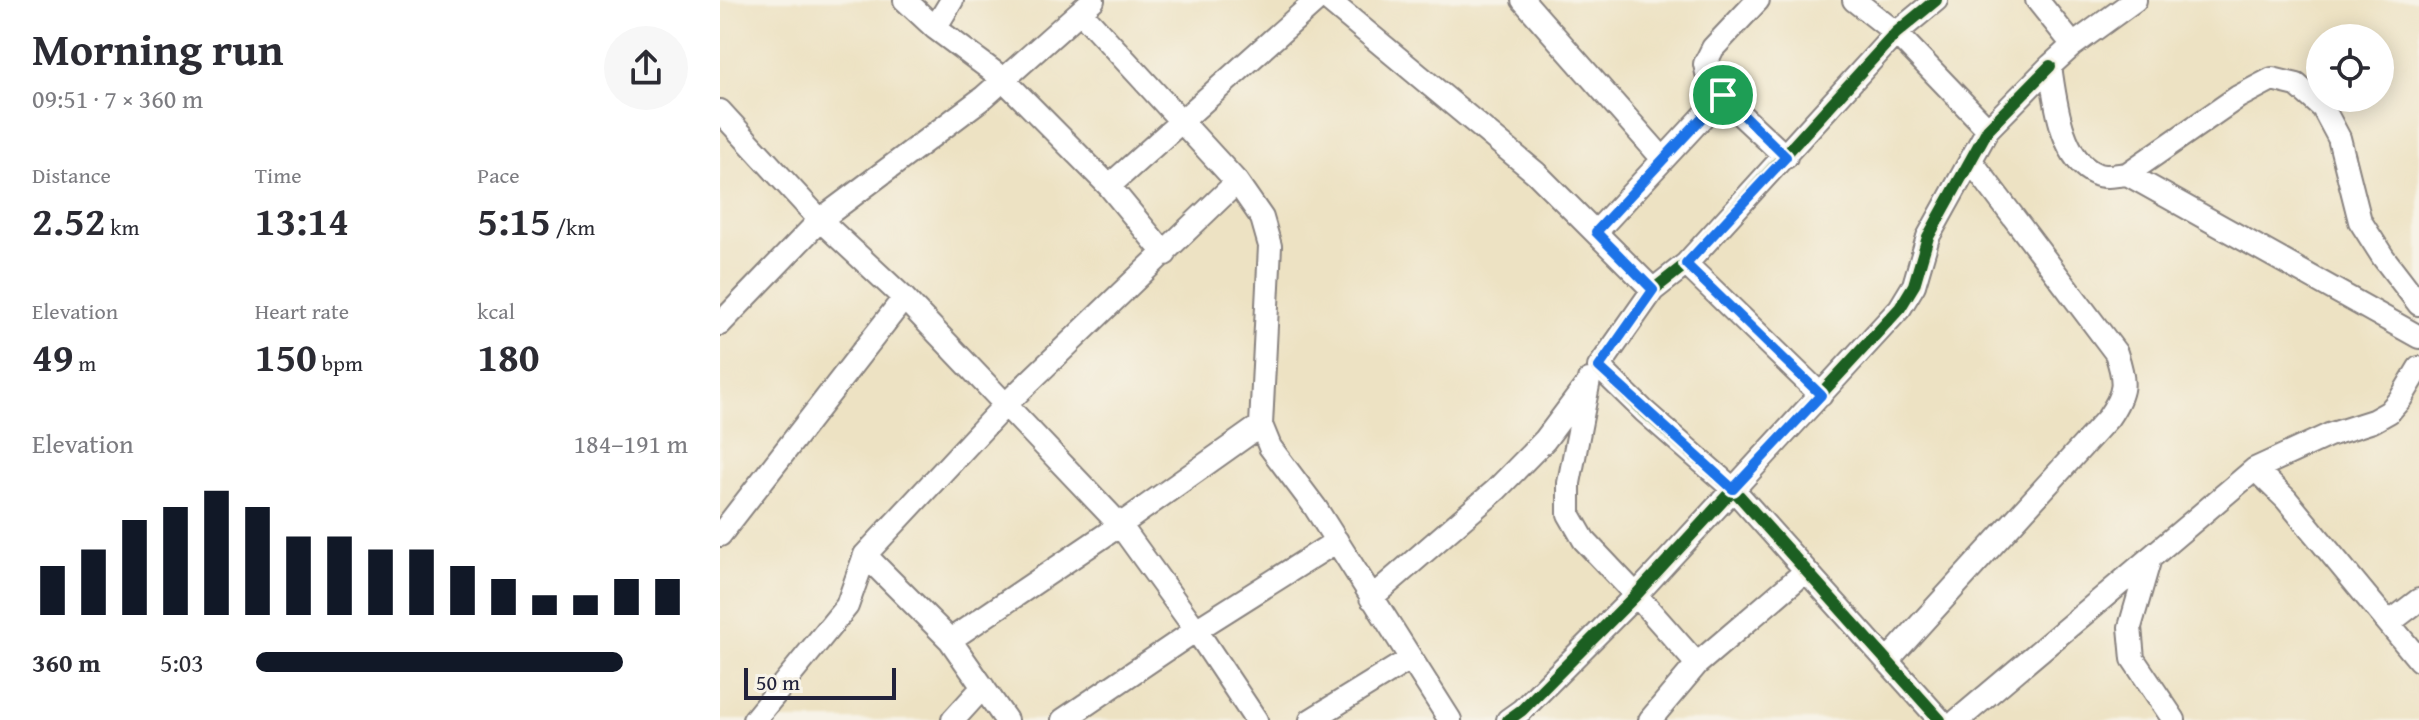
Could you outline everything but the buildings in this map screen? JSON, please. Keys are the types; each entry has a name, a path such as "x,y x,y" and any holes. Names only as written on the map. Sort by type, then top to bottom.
{"street":[{"path":"905,0 935,28 1002,78 1109,186 1165,254"},
{"path":"935,28 952,0"},
{"path":"1109,186 1317,0"},
{"path":"1328,0 1536,173 1653,290"},
{"path":"1523,0 1663,159"},
{"path":"1758,0 1713,48 1705,64 1710,86 1786,157"},
{"path":"1854,0 1896,33 1988,129"},
{"path":"1371,598 1496,490 1545,440 1653,290 1686,264 1896,33 1936,0"},
{"path":"2037,0 2073,45"},
{"path":"1508,720 1522,710 1636,595 1900,308 1914,285 1928,237 1988,129 2073,45 2135,0"},
{"path":"720,324 820,220 984,97 1087,6 1237,182 1262,218 1270,246 1261,425 1270,447 1337,541 1450,720"},
{"path":"2050,66 2055,102 2066,139 2082,166 2098,176 2127,174 2238,97 2272,79 2297,85 2323,108 2339,138 2360,221 2419,304"},
{"path":"1596,232 1723,95"},
{"path":"722,119 820,220 904,298 1120,525 1256,720"},
{"path":"1887,661 2108,418 2122,398 2123,375 2116,353 1971,161"},
{"path":"2127,174 2419,337"},
{"path":"754,720 847,606 865,555 1004,406 1237,182"},
{"path":"1686,264 1821,395"},
{"path":"720,535 904,298"},
{"path":"1958,720 2255,469 2389,412 2419,368"},
{"path":"1594,374 1733,489 1940,720"},
{"path":"1594,374 1569,483 1569,514 1584,540 1697,664"},
{"path":"950,640 1261,425"},
{"path":"2255,469 2286,499 2419,660"},
{"path":"1063,720 1196,630 1337,541"},
{"path":"865,555 950,640 1006,720"},
{"path":"2150,558 2130,627 2133,659 2172,719"},
{"path":"1650,720 1697,664 1806,571"},
{"path":"2389,623 2419,600"},
{"path":"1311,720 1410,659"},
{"path":"953,720 983,687"}],"cycle path":[{"path":"1936,0 1896,33 1686,264 1653,290 1599,367 1733,489 1940,720"},
{"path":"1508,720 1522,710 1636,595 1900,308 1914,285 1928,237 1988,129 2050,66"}],"route":[{"path":"1723,95 1786,157 1686,264 1821,395 1733,489 1599,367 1653,290 1596,232 1723,95"}]}
